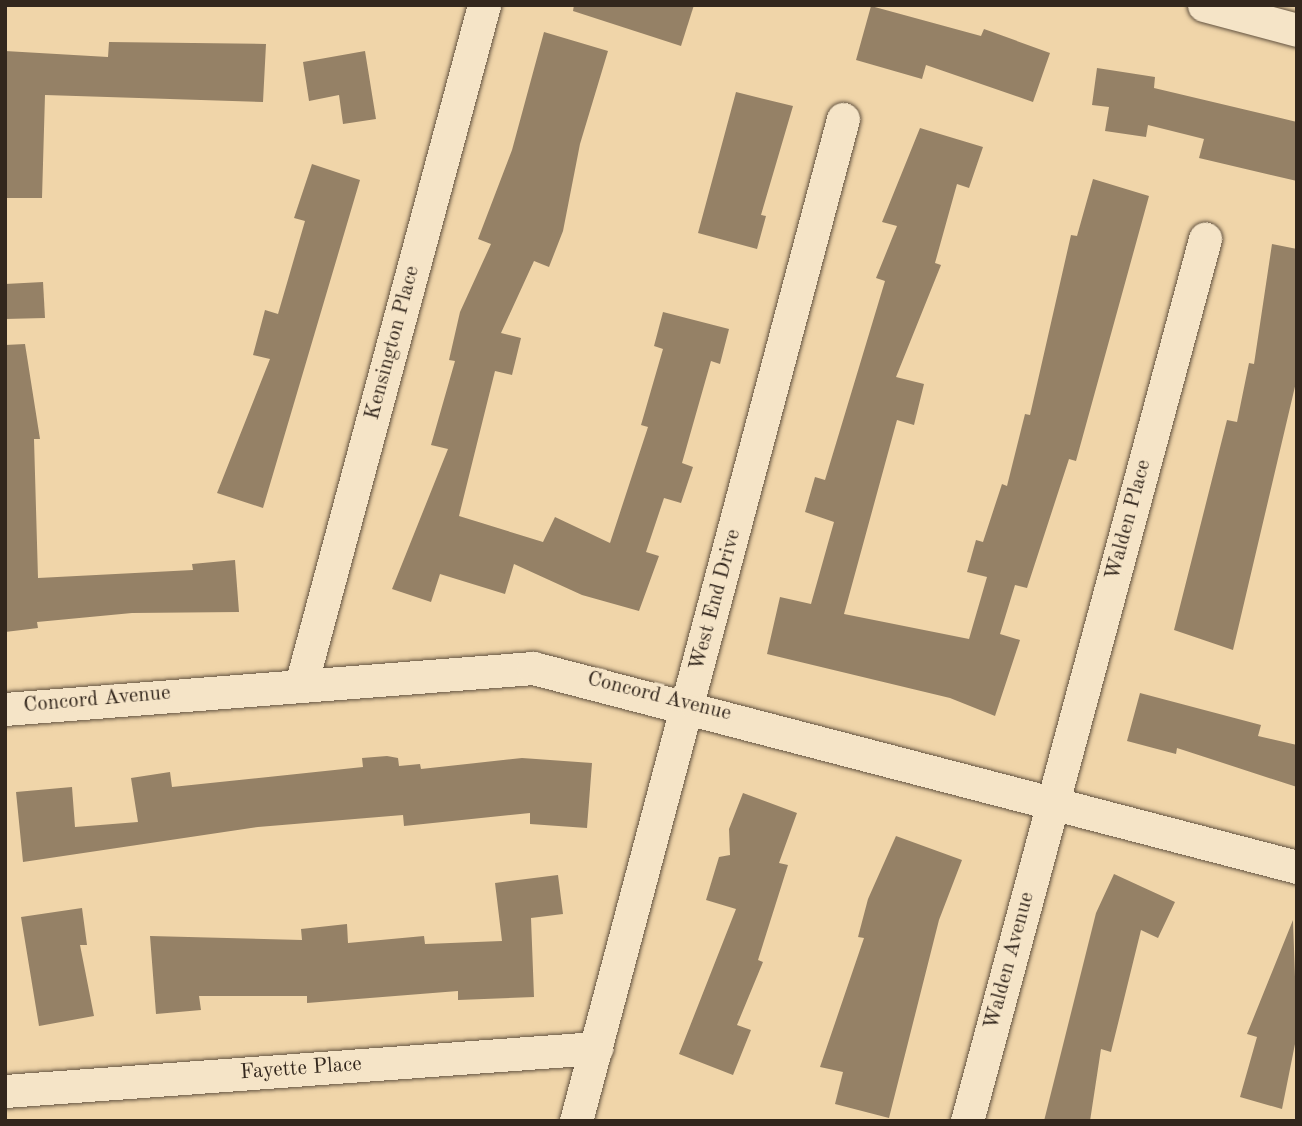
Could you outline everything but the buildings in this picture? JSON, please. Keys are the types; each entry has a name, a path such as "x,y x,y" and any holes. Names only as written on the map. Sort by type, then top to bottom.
{"street":[{"name":"Kensington Place","path":"302,681 484,5"},
{"path":"1204,5 1297,30"},
{"name":"West End Drive","path":"576,1121 843,119"},
{"name":"Walden Place","path":"1054,801 1205,239"},
{"name":"Concord Avenue","path":"5,709 302,681 533,668 688,704 1297,867"},
{"name":"Walden Avenue","path":"967,1121 1054,801"},
{"name":"Fayette Place","path":"5,1091 596,1048"}]}
